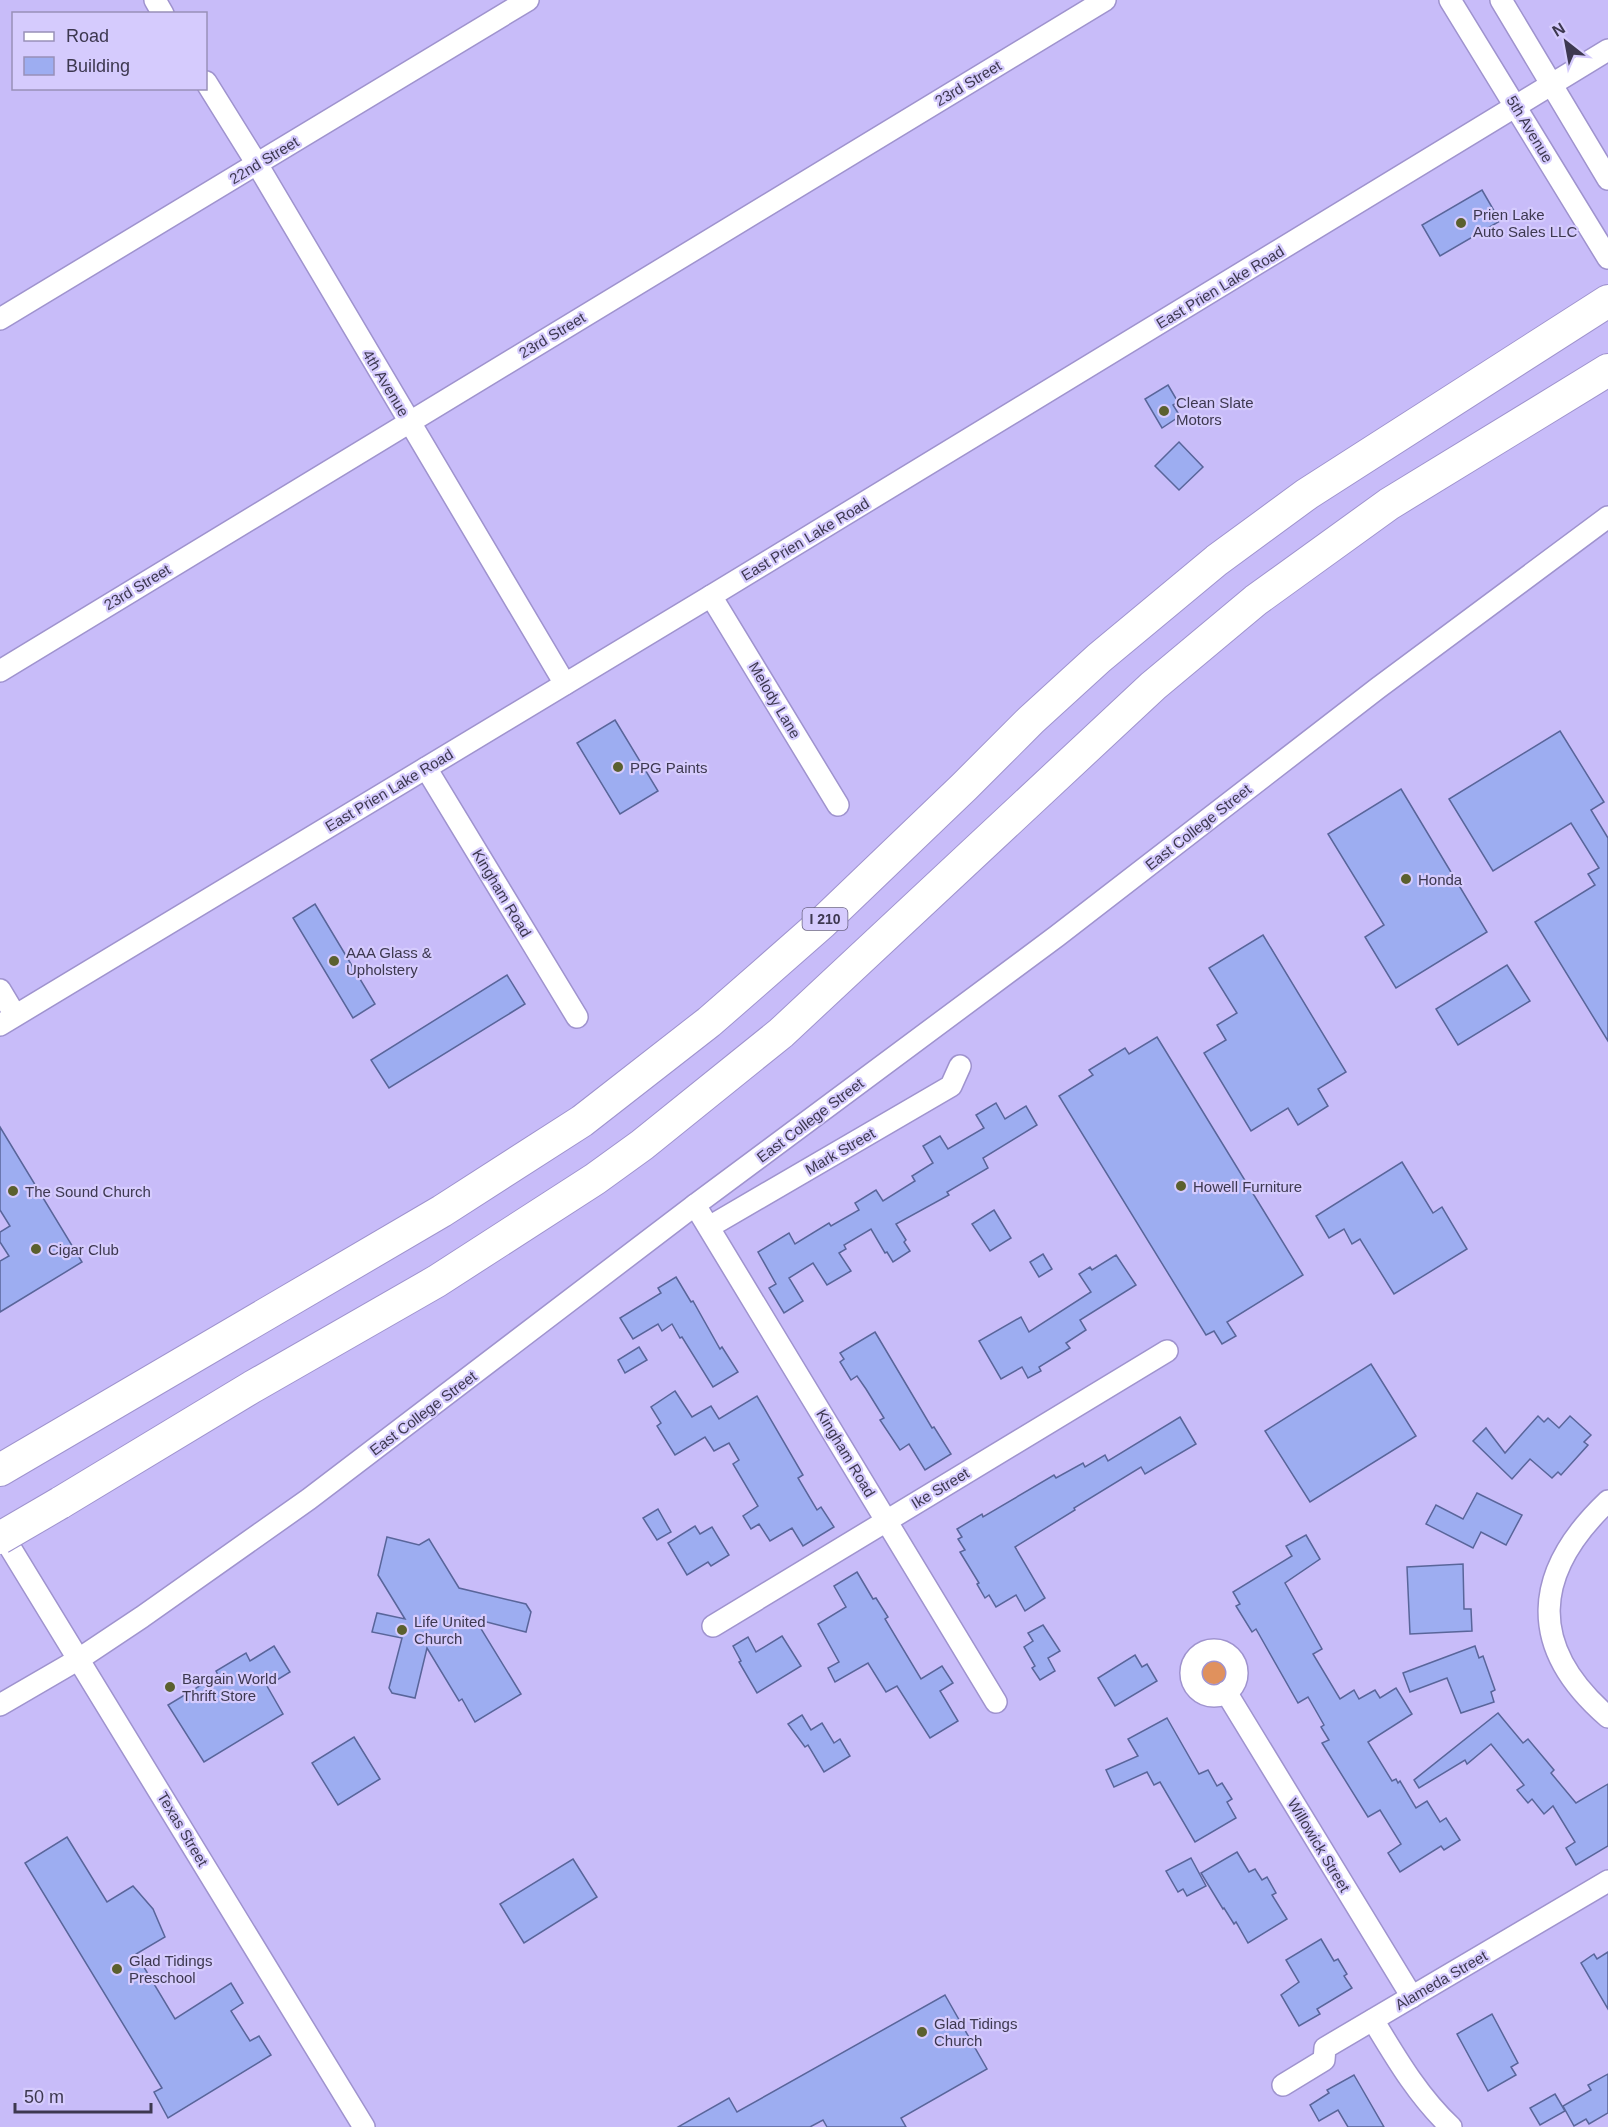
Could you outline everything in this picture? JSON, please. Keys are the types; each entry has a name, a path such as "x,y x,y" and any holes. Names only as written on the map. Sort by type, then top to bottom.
{"highway":[{"name":"I 210","path":"12,1463 442,1211 582,1121 708,1022 797,945 964,787 1031,720 1099,658 1217,560 1307,494 1608,301"},
{"path":"0,1538 437,1281 585,1185 642,1145 781,1033 1153,686 1256,600 1389,504 1608,370"}],"street":[{"name":"22nd Street","path":"0,319 528,0"},
{"name":"23rd Street","path":"0,671 1105,0"},
{"name":"5th Avenue","path":"1450,0 1608,258"},
{"path":"1501,0 1608,179"},
{"name":"East Prien Lake Road","path":"8,1020 711,596 1608,50"},
{"name":"4th Avenue","path":"207,84 565,684"},
{"name":"East College Street","path":"0,1705 79,1659 142,1617 309,1499 695,1205 1057,936 1378,688 1608,517"},
{"name":"Melody Lane","path":"711,596 838,805"},
{"name":"Kingham Road","path":"426,768 577,1017"},
{"path":"0,990 8,1020"},
{"name":"Mark Street","path":"710,1227 951,1086 960,1066"},
{"name":"Kingham Road","path":"695,1205 996,1701"},
{"name":"Ike Street","path":"713,1626 1167,1351"},
{"path":"1608,1501 1586,1525 1559,1564 1551,1587 1549,1616 1554,1646 1564,1667 1584,1694 1608,1717"},
{"name":"Texas Street","path":"0,1531 364,2127"},
{"name":"Willowick Street","path":"1226,1692 1412,1997"},
{"name":"Alameda Street","path":"1283,2085 1324,2060 1325,2048 1608,1881"},
{"path":"1373,2020 1414,2085 1451,2127"}],"shaded area":[{"path":"1214,1660 1223,1663 1226,1672 1223,1681 1214,1684 1205,1681 1202,1672 1205,1663"}],"building":[{"name":"Prien Lake Auto Sales LLC","path":"1482,190 1500,221 1440,256 1422,225"},
{"name":"Clean Slate Motors","path":"1168,385 1178,402 1173,405 1180,416 1162,428 1145,399"},
{"path":"1179,442 1203,467 1179,490 1155,466"},
{"name":"PPG Paints","path":"615,720 658,791 620,814 577,743"},
{"path":"1560,731 1604,802 1591,810 1608,838 1608,1041 1535,922 1595,885 1588,874 1599,868 1571,823 1493,871 1449,799"},
{"name":"Honda","path":"1401,789 1487,932 1396,988 1365,937 1384,925 1328,834"},
{"name":"AAA Glass & Upholstery","path":"315,904 375,1004 353,1018 293,918"},
{"path":"1263,935 1346,1072 1318,1089 1328,1106 1298,1125 1288,1108 1251,1131 1204,1053 1226,1040 1217,1025 1237,1013 1209,968"},
{"path":"1507,965 1530,1001 1458,1045 1436,1009"},
{"path":"507,975 525,1004 389,1088 371,1060"},
{"name":"Howell Furniture","path":"1157,1037 1303,1275 1227,1322 1236,1336 1222,1344 1214,1331 1206,1335 1059,1096 1093,1075 1089,1070 1125,1048 1129,1054"},
{"path":"996,1103 1005,1119 1026,1106 1037,1125 983,1158 988,1168 947,1192 949,1195 896,1224 910,1251 893,1262 871,1229 844,1245 846,1249 839,1253 851,1271 827,1285 813,1263 789,1278 803,1301 784,1313 769,1288 776,1284 758,1252 789,1233 795,1244 829,1223 831,1226 859,1210 855,1203 876,1190 883,1201 915,1181 912,1176 933,1163 923,1146 940,1136 948,1149 984,1128 976,1115"},
{"path":"0,1127 82,1262 0,1312 0,1261 9,1256 0,1242 0,1232 10,1226 0,1210"},
{"path":"1402,1162 1433,1213 1442,1207 1467,1249 1394,1294 1360,1239 1352,1244 1344,1229 1329,1238 1316,1216"},
{"path":"994,1210 1011,1238 990,1251 972,1224"},
{"path":"1043,1254 1052,1269 1039,1277 1030,1262"},
{"path":"1116,1255 1136,1285 1080,1320 1086,1330 1066,1343 1070,1348 1039,1367 1041,1371 1028,1378 1022,1367 1001,1379 979,1341 1021,1317 1029,1332 1091,1292 1079,1274 1090,1267 1092,1270"},
{"path":"676,1277 691,1302 693,1301 720,1349 722,1347 738,1372 713,1387 672,1324 662,1331 658,1324 633,1339 620,1318 661,1293 658,1288"},
{"path":"875,1332 932,1428 934,1427 951,1454 925,1470 909,1444 900,1450 880,1420 884,1418 866,1389 857,1376 851,1380 840,1362 844,1359 840,1353"},
{"path":"639,1347 647,1360 625,1373 618,1360"},
{"path":"1371,1364 1416,1436 1310,1502 1265,1431"},
{"path":"675,1391 692,1417 711,1406 719,1419 757,1396 803,1475 798,1478 817,1510 821,1507 834,1527 803,1546 792,1528 770,1541 759,1524 751,1529 743,1516 758,1506 733,1464 739,1460 729,1443 714,1451 705,1437 675,1455 657,1426 661,1423 651,1407"},
{"path":"1538,1416 1544,1422 1548,1418 1559,1428 1570,1416 1591,1435 1584,1442 1588,1445 1561,1475 1558,1472 1552,1478 1530,1459 1512,1479 1473,1441 1486,1428 1505,1453"},
{"path":"1180,1417 1196,1444 1145,1474 1141,1467 1015,1547 1045,1598 1025,1611 1016,1595 996,1607 989,1595 985,1598 977,1584 979,1583 960,1552 965,1550 958,1539 962,1537 957,1529 982,1514 983,1517 1054,1475 1056,1478 1083,1463 1085,1467 1105,1455 1108,1461"},
{"path":"1477,1493 1522,1515 1506,1545 1481,1532 1473,1548 1426,1524 1436,1505 1463,1519"},
{"path":"658,1509 671,1532 657,1540 643,1518"},
{"path":"695,1526 700,1534 712,1527 729,1555 711,1566 708,1562 687,1575 668,1543"},
{"path":"1306,1535 1320,1559 1285,1583 1322,1649 1313,1654 1340,1699 1354,1690 1359,1699 1375,1690 1380,1698 1396,1688 1412,1714 1368,1742 1392,1781 1396,1779 1398,1783 1400,1781 1416,1808 1427,1801 1440,1822 1446,1818 1460,1840 1444,1850 1441,1846 1400,1872 1388,1853 1401,1844 1380,1810 1368,1817 1322,1743 1329,1740 1321,1727 1324,1725 1308,1697 1298,1703 1256,1629 1252,1632 1236,1606 1240,1604 1233,1592 1292,1556 1286,1546"},
{"name":"Life United Church","path":"387,1537 419,1545 429,1539 459,1588 526,1604 531,1612 526,1632 475,1619 521,1694 475,1722 462,1699 459,1701 427,1648 415,1698 392,1693 389,1688 402,1638 372,1632 377,1613 405,1619 378,1575"},
{"path":"1463,1564 1464,1609 1471,1609 1472,1631 1410,1634 1407,1567"},
{"path":"857,1572 873,1599 876,1598 888,1617 885,1619 921,1679 942,1666 953,1683 940,1691 958,1721 930,1738 897,1686 886,1692 868,1663 835,1682 828,1668 839,1662 818,1624 846,1607 834,1586"},
{"path":"1043,1625 1060,1651 1048,1658 1055,1671 1040,1680 1032,1668 1035,1666 1024,1647 1033,1641 1028,1633"},
{"path":"782,1636 801,1666 757,1693 739,1662 741,1661 733,1646 748,1637 756,1652"},
{"path":"274,1646 290,1672 267,1686 283,1714 204,1762 168,1705 218,1675 216,1671 246,1653 250,1661"},
{"path":"1475,1646 1479,1658 1483,1656 1495,1690 1491,1692 1494,1702 1461,1713 1447,1678 1410,1692 1403,1673"},
{"path":"1135,1655 1142,1667 1147,1664 1157,1681 1115,1706 1098,1678"},
{"path":"1498,1713 1523,1743 1528,1739 1554,1770 1551,1773 1576,1803 1608,1784 1608,1846 1576,1865 1566,1848 1575,1842 1553,1806 1544,1814 1532,1799 1528,1803 1517,1790 1524,1785 1491,1744 1467,1764 1465,1760 1419,1788 1414,1780"},
{"path":"802,1715 811,1730 822,1723 834,1743 840,1739 850,1756 824,1772 808,1745 805,1747 788,1724"},
{"path":"1167,1718 1199,1774 1208,1770 1217,1786 1222,1783 1232,1799 1227,1802 1236,1818 1195,1842 1160,1782 1154,1785 1147,1772 1114,1787 1106,1770 1138,1756 1128,1739"},
{"path":"354,1737 380,1779 338,1805 312,1763"},
{"name":"Glad Tidings Preschool","path":"67,1837 107,1902 133,1886 153,1909 165,1937 136,1954 175,2019 231,1983 243,2003 231,2011 250,2041 259,2036 271,2055 168,2118 154,2092 162,2088 25,1863"},
{"path":"1237,1852 1249,1872 1255,1869 1262,1880 1267,1877 1276,1893 1272,1895 1287,1919 1248,1943 1236,1922 1234,1924 1223,1909 1201,1873"},
{"path":"1191,1858 1206,1886 1187,1896 1183,1889 1178,1892 1166,1871"},
{"path":"573,1859 597,1897 524,1943 500,1904"},
{"path":"1321,1939 1334,1961 1338,1959 1347,1974 1344,1976 1352,1988 1317,2009 1320,2014 1299,2026 1281,1995 1299,1982 1286,1960"},
{"path":"1608,1952 1608,2009 1581,1963 1594,1954 1597,1959"},
{"name":"Glad Tidings Church","path":"945,1995 987,2069 901,2118 906,2127 827,2127 823,2120 810,2127 678,2127 729,2098 737,2112"},
{"path":"1492,2014 1518,2063 1511,2067 1516,2075 1488,2091 1457,2034"},
{"path":"1608,2074 1608,2113 1589,2124 1586,2119 1574,2126 1563,2106 1591,2090 1588,2085"},
{"path":"1354,2075 1384,2127 1348,2127 1338,2110 1319,2121 1310,2105 1329,2093 1327,2090"},
{"path":"1555,2094 1565,2111 1540,2125 1530,2108"}],"place":[{"name":"Prien Lake Auto Sales LLC","path":"1461,223"},
{"name":"Clean Slate Motors","path":"1164,411"},
{"name":"PPG Paints","path":"618,767"},
{"name":"Honda","path":"1406,879"},
{"name":"AAA Glass & Upholstery","path":"334,961"},
{"name":"Howell Furniture","path":"1181,1186"},
{"name":"The Sound Church","path":"13,1191"},
{"name":"Cigar Club","path":"36,1249"},
{"name":"Life United Church","path":"402,1630"},
{"name":"Bargain World Thrift Store","path":"170,1687"},
{"name":"Glad Tidings Preschool","path":"117,1969"},
{"name":"Glad Tidings Church","path":"922,2032"}]}
